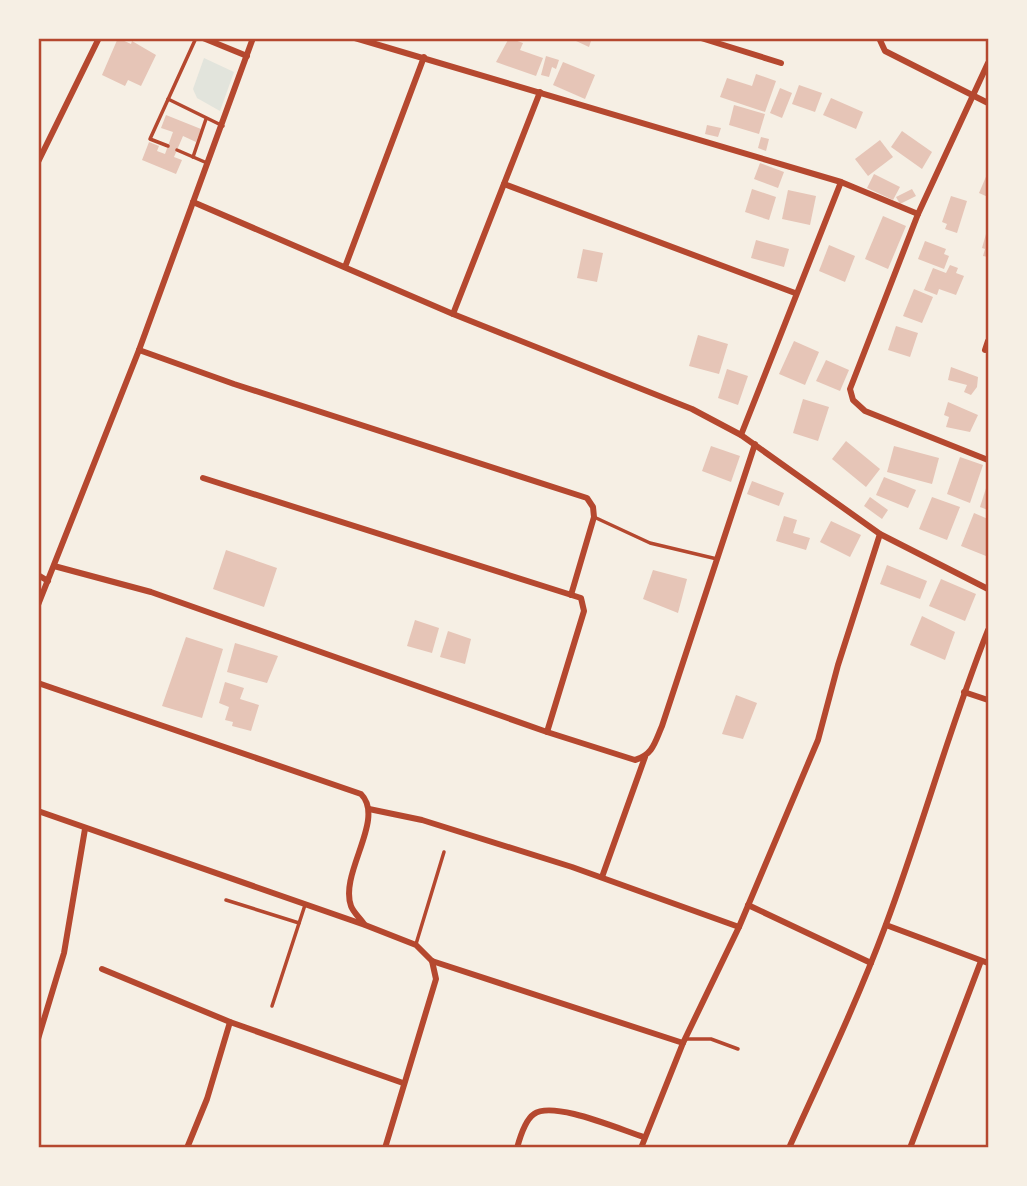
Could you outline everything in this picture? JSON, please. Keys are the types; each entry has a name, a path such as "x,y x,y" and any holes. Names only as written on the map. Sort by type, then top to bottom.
{"street":[{"path":"38,162 99,38"},
{"path":"203,38 247,56"},
{"path":"38,605 139,350 253,38"},
{"path":"355,38 841,182 918,214"},
{"path":"701,38 781,63"},
{"path":"879,38 885,51 974,93 989,103"},
{"path":"345,267 424,57"},
{"path":"989,63 918,214 850,389 853,400 865,411 989,460"},
{"path":"453,314 540,92"},
{"path":"741,435 841,182"},
{"path":"504,184 795,293"},
{"path":"194,202 453,314 692,409 755,444 880,534 989,589"},
{"path":"985,350 989,341"},
{"path":"139,350 234,384 587,498 593,507 594,517 570,595"},
{"path":"602,877 646,757 662,726 755,444"},
{"path":"203,478 581,598 584,611 547,732"},
{"path":"641,1147 684,1041 739,927 818,740 838,665 880,534"},
{"path":"54,566 163,596 626,758 646,757"},
{"path":"38,575 48,581"},
{"path":"789,1147 886,925 964,692 989,629"},
{"path":"38,683 361,794 367,800 369,809 348,890 351,908 365,925"},
{"path":"964,692 989,700"},
{"path":"369,809 422,820 602,877 739,927"},
{"path":"38,811 85,830 365,925 416,945 432,961 684,1041"},
{"path":"38,1039 64,953 85,830"},
{"path":"748,905 871,963"},
{"path":"886,925 985,962 910,1147"},
{"path":"385,1147 436,979 432,961"},
{"path":"102,969 230,1022 403,1083"},
{"path":"187,1147 215,1075 230,1022"},
{"path":"517,1147 522,1131 534,1114 552,1108 644,1137"}],"lane":[{"path":"168,146 150,139 196,38"},
{"path":"168,99 223,126"},
{"path":"192,157 206,119"},
{"path":"177,150 208,164"},
{"path":"594,517 650,543 717,559"},
{"path":"416,945 444,852"},
{"path":"226,900 299,923"},
{"path":"272,1006 305,905"},
{"path":"684,1041 711,1039 738,1049"}],"shaded area":[{"path":"204,58 234,72 220,111 197,98 193,89"}],"building":[{"path":"118,38 131,44 132,41 156,55 141,86 128,80 125,86 102,75"},
{"path":"509,38 523,43 520,50 543,58 536,76 496,62"},
{"path":"577,38 592,38 589,47 576,41"},
{"path":"546,56 559,60 556,69 552,67 549,77 541,75"},
{"path":"563,62 595,75 585,99 553,85"},
{"path":"756,74 776,81 765,112 720,97 727,78 752,86"},
{"path":"799,85 822,93 815,112 792,104"},
{"path":"780,88 792,93 782,118 770,113"},
{"path":"831,98 863,112 856,129 823,115"},
{"path":"734,105 765,114 759,134 729,125"},
{"path":"166,115 201,129 196,142 183,136 174,157 182,160 176,174 142,160 149,142 159,146 157,151 165,154 173,132 161,128"},
{"path":"707,125 721,128 718,137 705,134"},
{"path":"902,131 932,152 922,169 891,147"},
{"path":"761,137 769,139 766,151 758,148"},
{"path":"880,140 893,157 868,176 855,159"},
{"path":"760,163 784,172 778,188 754,179"},
{"path":"988,172 988,197 979,193"},
{"path":"874,174 900,187 893,200 867,188"},
{"path":"752,189 776,197 769,220 745,212"},
{"path":"912,189 916,196 900,204 896,197"},
{"path":"788,190 816,196 810,225 782,219"},
{"path":"951,196 967,201 957,233 945,229 947,224 942,222"},
{"path":"883,216 906,226 888,269 865,259"},
{"path":"986,234 988,257 983,256 985,249 982,248"},
{"path":"756,240 789,249 784,267 751,258"},
{"path":"925,241 946,249 944,254 949,256 944,269 918,259"},
{"path":"829,245 855,256 845,282 819,271"},
{"path":"583,249 603,253 597,282 577,278"},
{"path":"950,265 958,268 956,273 964,276 956,295 939,289 937,295 924,290 933,268 946,273"},
{"path":"914,289 933,297 922,323 903,316"},
{"path":"896,326 918,333 910,357 888,350"},
{"path":"698,335 728,344 719,374 689,366"},
{"path":"794,341 819,352 805,385 779,374"},
{"path":"826,360 849,370 840,391 816,381"},
{"path":"951,367 978,377 977,387 971,395 964,392 967,385 948,380"},
{"path":"727,369 748,376 738,405 718,398"},
{"path":"803,399 829,407 818,441 793,433"},
{"path":"948,402 978,415 970,432 946,427 949,417 944,415"},
{"path":"846,441 880,469 866,487 832,459"},
{"path":"711,446 740,456 731,482 702,471"},
{"path":"894,446 939,458 932,484 887,472"},
{"path":"960,457 983,465 970,503 947,494"},
{"path":"884,477 916,490 908,508 876,495"},
{"path":"752,481 784,493 779,506 747,494"},
{"path":"988,482 988,510 980,507"},
{"path":"870,497 888,510 882,519 864,506"},
{"path":"932,497 960,507 947,540 919,529"},
{"path":"974,513 988,519 986,556 961,546"},
{"path":"784,516 797,520 793,533 810,538 806,550 776,541"},
{"path":"831,521 861,535 850,557 820,542"},
{"path":"226,550 277,568 264,607 213,589"},
{"path":"887,565 927,581 920,599 880,584"},
{"path":"653,570 687,579 678,613 643,599"},
{"path":"941,579 976,594 965,621 929,606"},
{"path":"922,616 955,632 945,660 910,645"},
{"path":"415,620 439,628 432,653 407,646"},
{"path":"448,631 471,639 465,664 440,657"},
{"path":"186,637 223,649 202,718 162,706"},
{"path":"235,643 278,656 267,683 227,672"},
{"path":"225,682 244,688 240,699 259,705 251,731 232,726 233,722 225,720 229,707 219,703"},
{"path":"736,695 757,703 743,739 722,734"}]}
